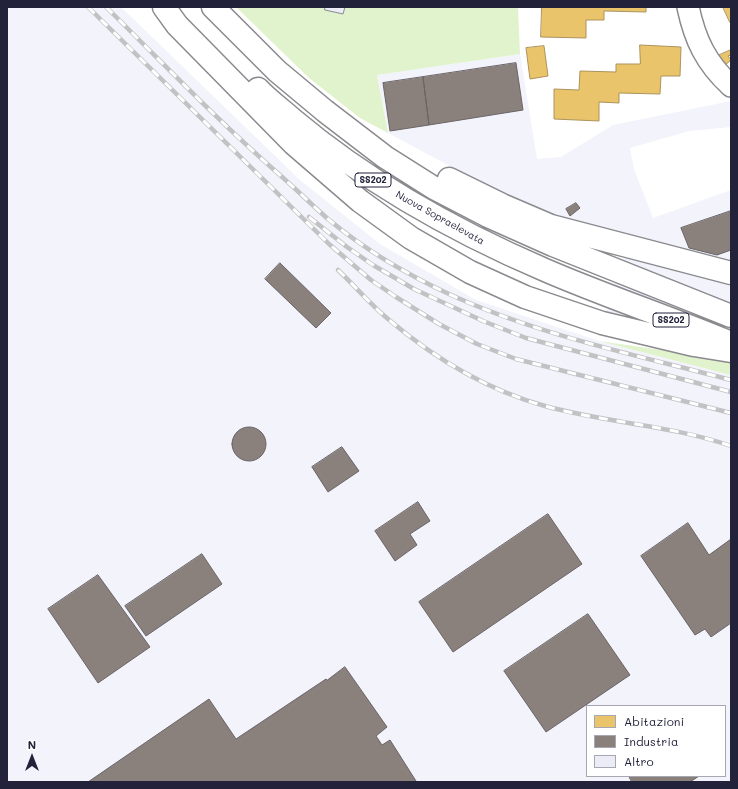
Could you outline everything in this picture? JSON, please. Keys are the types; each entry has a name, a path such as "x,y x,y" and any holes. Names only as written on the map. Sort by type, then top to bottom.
{"highway":[{"path":"164,7 177,24 294,144 360,201 411,238 470,272 525,297 602,323 694,345 731,351"},
{"name":"Nuova Sopraelevata","path":"174,7 260,91 316,139 366,176 417,208 478,240 545,270 731,344"},
{"name":"SS202","path":"213,7 277,71 325,112 385,157 434,188 488,216 618,271 731,316"},
{"path":"325,112 502,206 551,226 731,272"}],"street":[{"path":"688,7 692,28 701,50 718,75 731,86"}],"shaded area":[{"path":"7,7 121,7 300,180 380,244 476,300 599,341 731,375 731,782 7,782"},
{"path":"520,54 537,159 561,157 613,125 731,101 731,127 689,131 630,148 634,169 653,218 731,190 731,340 688,333 606,311 618,271 623,259 631,257 637,236 556,215 491,188 388,133 377,75"}],"green space":[{"path":"236,7 518,7 520,54 377,75 388,133 360,118 309,78"},
{"path":"599,341 731,360 731,375"}],"building: Abitazioni":[{"path":"542,7 646,7 646,12 604,11 604,20 586,20 586,38 541,37"},
{"path":"723,7 731,7 730,22"},
{"path":"640,45 681,47 680,76 661,76 660,94 619,93 619,103 599,102 599,121 554,119 554,89 579,90 580,71 616,72 616,64 640,64"},
{"path":"544,46 548,76 530,79 526,48"},
{"path":"731,50 731,55 728,56 731,60 724,66 715,57"}],"building: Industria":[{"path":"516,63 523,110 429,125 423,77"},
{"path":"423,77 429,125 390,131 383,83"},
{"path":"576,203 580,208 570,216 566,209"},
{"path":"731,211 731,250 717,255 689,248 681,228"},
{"path":"280,263 331,313 316,328 265,279"},
{"path":"246,427 252,427 261,432 265,438 265,450 261,456 252,461 246,461 237,456 232,447 232,441 237,432"},
{"path":"342,447 359,471 328,492 312,467"},
{"path":"418,502 430,521 410,534 417,545 395,561 375,531"},
{"path":"548,514 582,564 453,652 419,602"},
{"path":"688,523 709,555 731,539 731,623 711,637 705,629 695,635 641,556"},
{"path":"202,554 222,584 146,636 125,606"},
{"path":"98,575 150,647 98,683 48,609"},
{"path":"588,614 630,675 546,732 504,671"},
{"path":"345,667 387,727 376,736 382,745 390,740 416,781 88,782 209,699 236,739"},
{"path":"630,777 698,777 690,782 632,782"}],"building: Altro":[{"path":"325,7 345,7 343,14 325,10"}],"railway":[{"path":"88,7 329,244 371,280 396,297 439,324 477,344 516,359 731,413"},
{"path":"106,7 214,114 322,214 356,241 386,260 449,294 517,321 552,333 623,353 731,380"},
{"path":"309,217 373,265 414,289 483,321 526,338 731,392"},
{"path":"338,270 381,313 424,347 462,371 502,391 523,399 568,412 685,433 731,446"}]}
